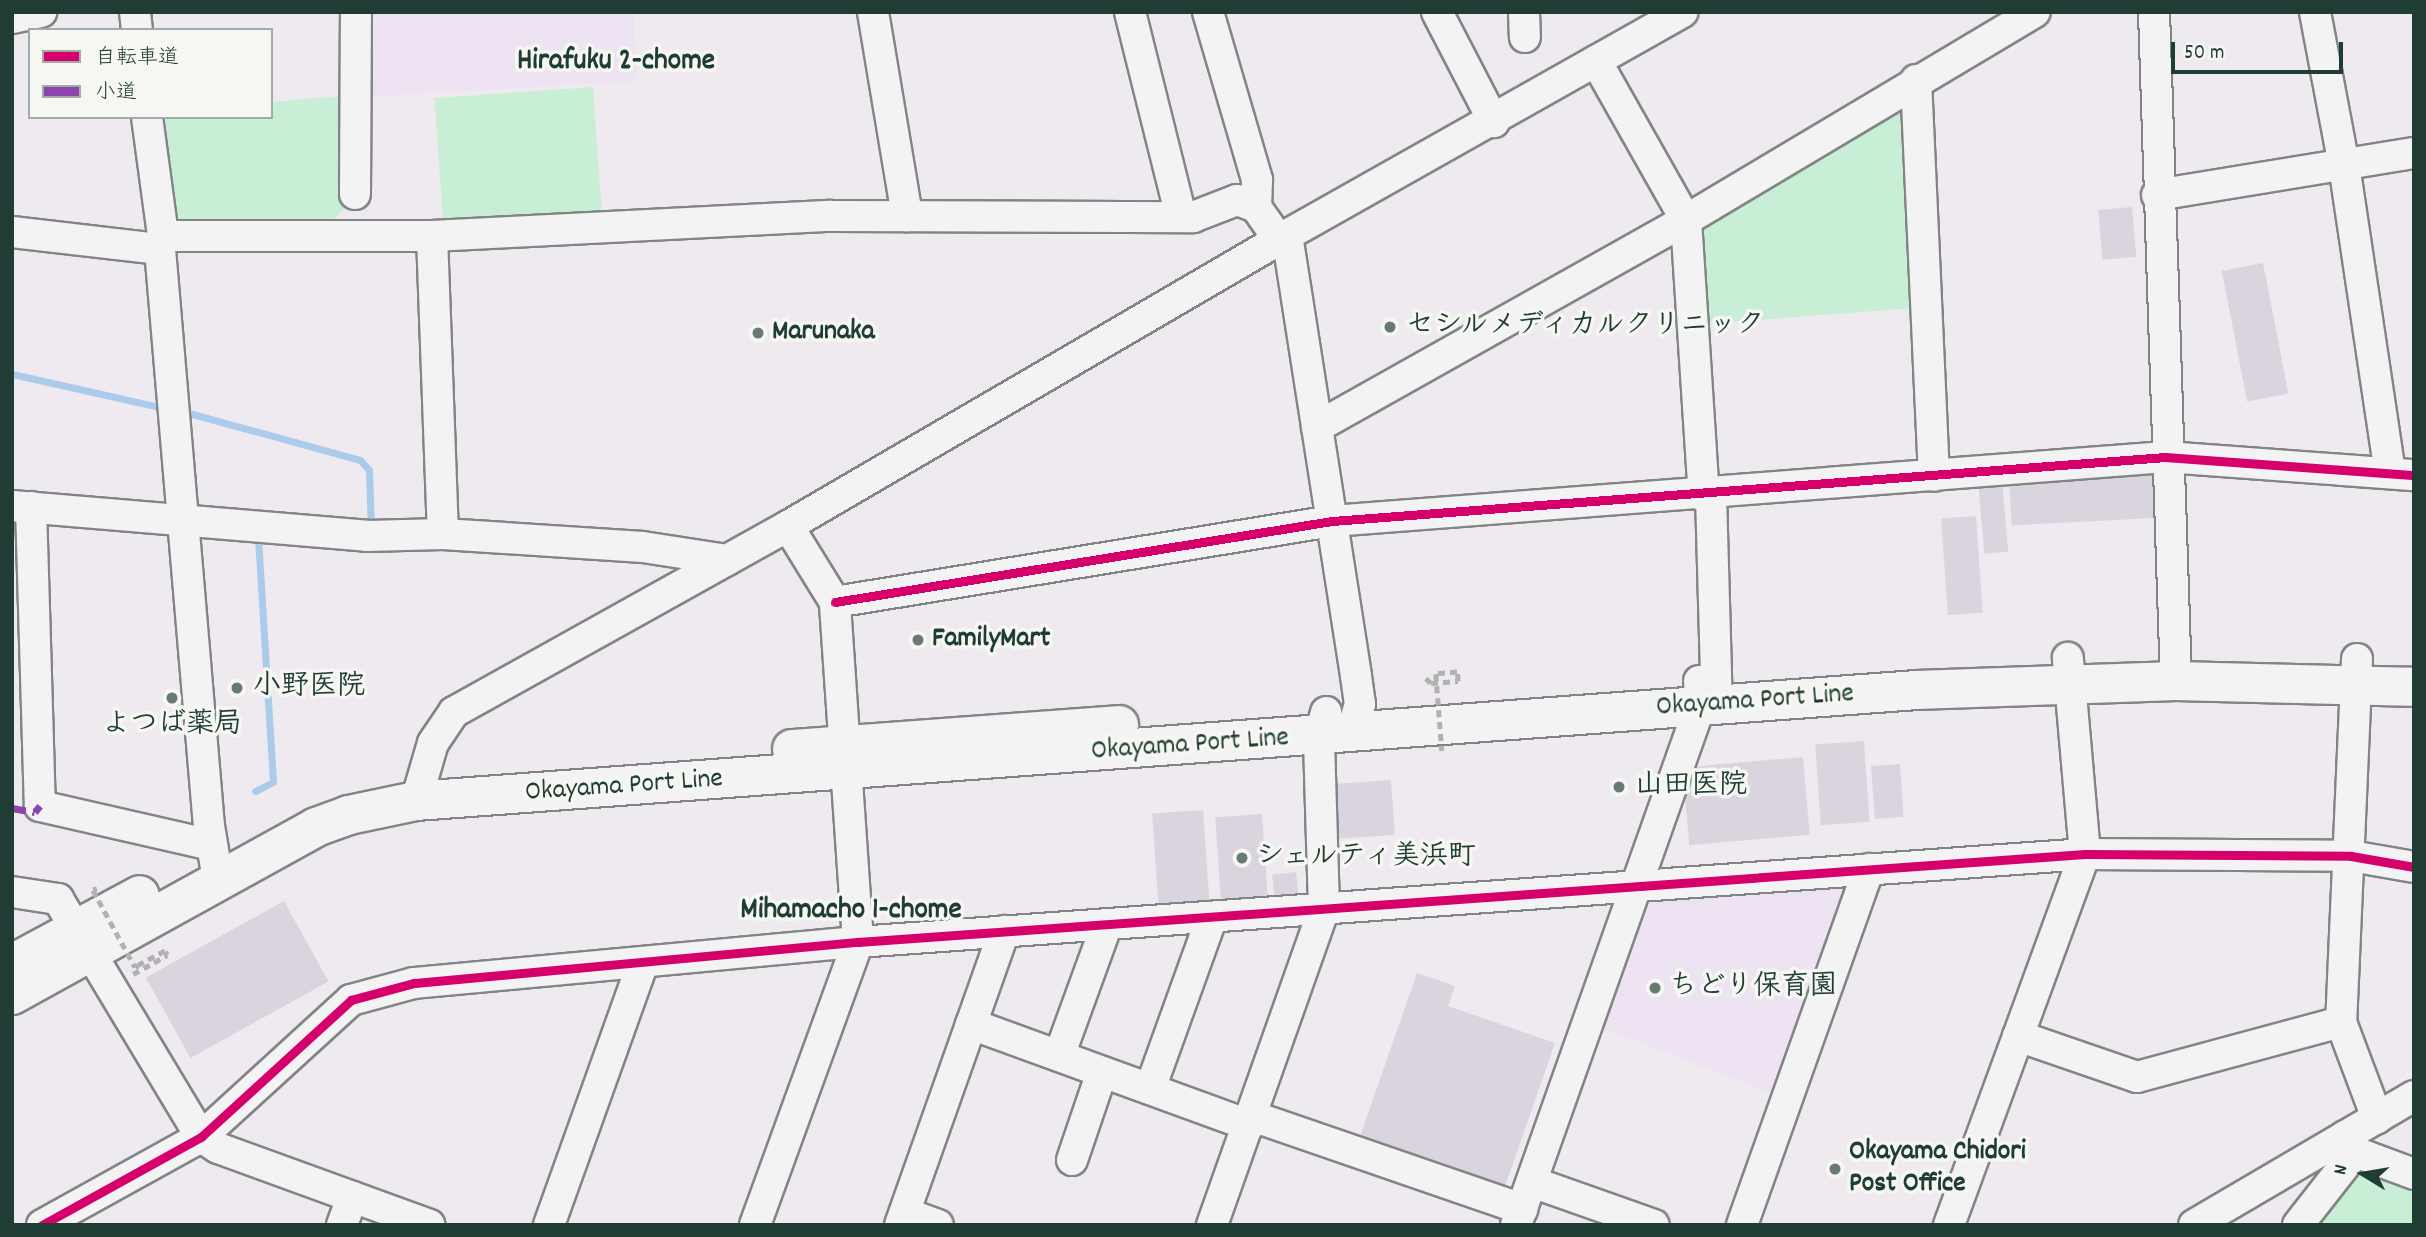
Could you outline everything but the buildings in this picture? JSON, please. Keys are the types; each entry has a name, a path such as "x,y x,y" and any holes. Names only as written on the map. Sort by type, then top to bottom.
{"main road":[{"name":"Okayama Port Line","path":"12,995 84,941 214,860 420,789 1708,693 2069,670 2175,668 2357,671 2414,663"},
{"name":"Okayama Port Line","path":"2357,671 2414,687"},
{"name":"Okayama Port Line","path":"12,964 84,941"}],"street":[{"path":"12,18 41,12"},
{"path":"355,194 356,12"},
{"path":"873,12 907,216"},
{"path":"1130,12 1181,217"},
{"path":"1209,12 1257,180 1256,207"},
{"path":"1437,12 1494,122"},
{"path":"420,789 433,743 454,712 788,526 1283,238 1494,122 1682,12"},
{"path":"1317,427 1686,220 1916,80 2035,12"},
{"path":"2154,12 2157,195 2175,668"},
{"path":"835,602 1332,521 1707,495 2166,457 2402,474 2315,12"},
{"path":"1524,1205 1708,693 1707,495 1686,220 1596,61"},
{"path":"1916,80 1934,476"},
{"path":"148,119 162,243 183,520 214,860 40,806 27,511 183,520 370,534 443,534 643,547 727,560"},
{"path":"2157,195 2414,153"},
{"path":"12,232 162,243 432,236 830,216 1181,217 1237,200 1256,207 1283,238 1317,427 1332,521 1339,721 1324,909 1213,1225"},
{"path":"432,236 443,534"},
{"path":"755,1225 858,942 843,758 835,602 788,526"},
{"path":"1949,1225 2085,854 2069,670"},
{"path":"2357,671 2351,856 2341,1022 2377,1118"},
{"path":"42,1225 201,1137 351,1000 414,983 858,942 1636,889 2085,854 2351,856 2414,867"},
{"path":"1742,1225 1869,869"},
{"path":"12,892 58,899 201,1137 218,1148 429,1225"},
{"path":"1150,1089 1212,917"},
{"path":"1059,1056 1107,924"},
{"path":"938,1225 902,1219 1004,932"},
{"path":"549,1225 642,963"},
{"path":"2018,1036 2137,1077 2341,1022"},
{"path":"971,1024 1150,1089 1524,1205 1654,1225"},
{"path":"1072,1160 1102,1072"},
{"path":"2298,1225 2350,1144 2377,1118 2414,1096"},
{"path":"2350,1144 2414,1174"},
{"path":"2194,1225 2350,1144"},
{"path":"342,1225 352,1197"}],"path":[{"path":"1426,678 1437,683 1458,681 1457,673 1433,675 1442,751"},
{"path":"96,889 93,890 135,967 165,951 167,955 136,973"}],"shaded area":[{"path":"363,12 633,12 637,81 363,97"},
{"path":"1854,882 1781,1097 1599,1027 1646,897"}],"green space":[{"path":"593,87 602,216 443,227 434,98"},
{"path":"351,95 348,204 330,224 171,220 158,119 273,119 273,102"},
{"path":"1910,101 1915,308 1703,324 1697,226"},
{"path":"2364,1166 2414,1185 2414,1225 2312,1225 2355,1170"}],"waterway":[{"path":"12,374 155,406"},
{"path":"185,412 360,460 369,470 371,530"},
{"path":"254,536 258,537 273,782 255,791"}],"marked path":[{"path":"12,808 35,812 40,806"}],"cycle path":[{"path":"835,602 1332,521 2166,457 2414,475"},
{"path":"42,1225 201,1137 351,1000 414,983 858,942 2085,854 2351,856 2414,867"}],"place":[{"name":"セシルメディカルクリニック","path":"1390,327"},
{"name":"Marunaka","path":"758,333"},
{"name":"FamilyMart","path":"918,640"},
{"name":"小野医院","path":"237,688"},
{"name":"よつば薬局","path":"172,698"},
{"name":"山田医院","path":"1619,787"},
{"name":"シェルティ美浜町","path":"1242,858"},
{"name":"ちどり保育園","path":"1655,988"},
{"name":"Okayama Chidori Post Office","path":"1835,1169"}],"district":[{"name":"Hirafuku 2-chome","path":"616,63"},
{"name":"Mihamacho 1-chome","path":"851,912"}]}
